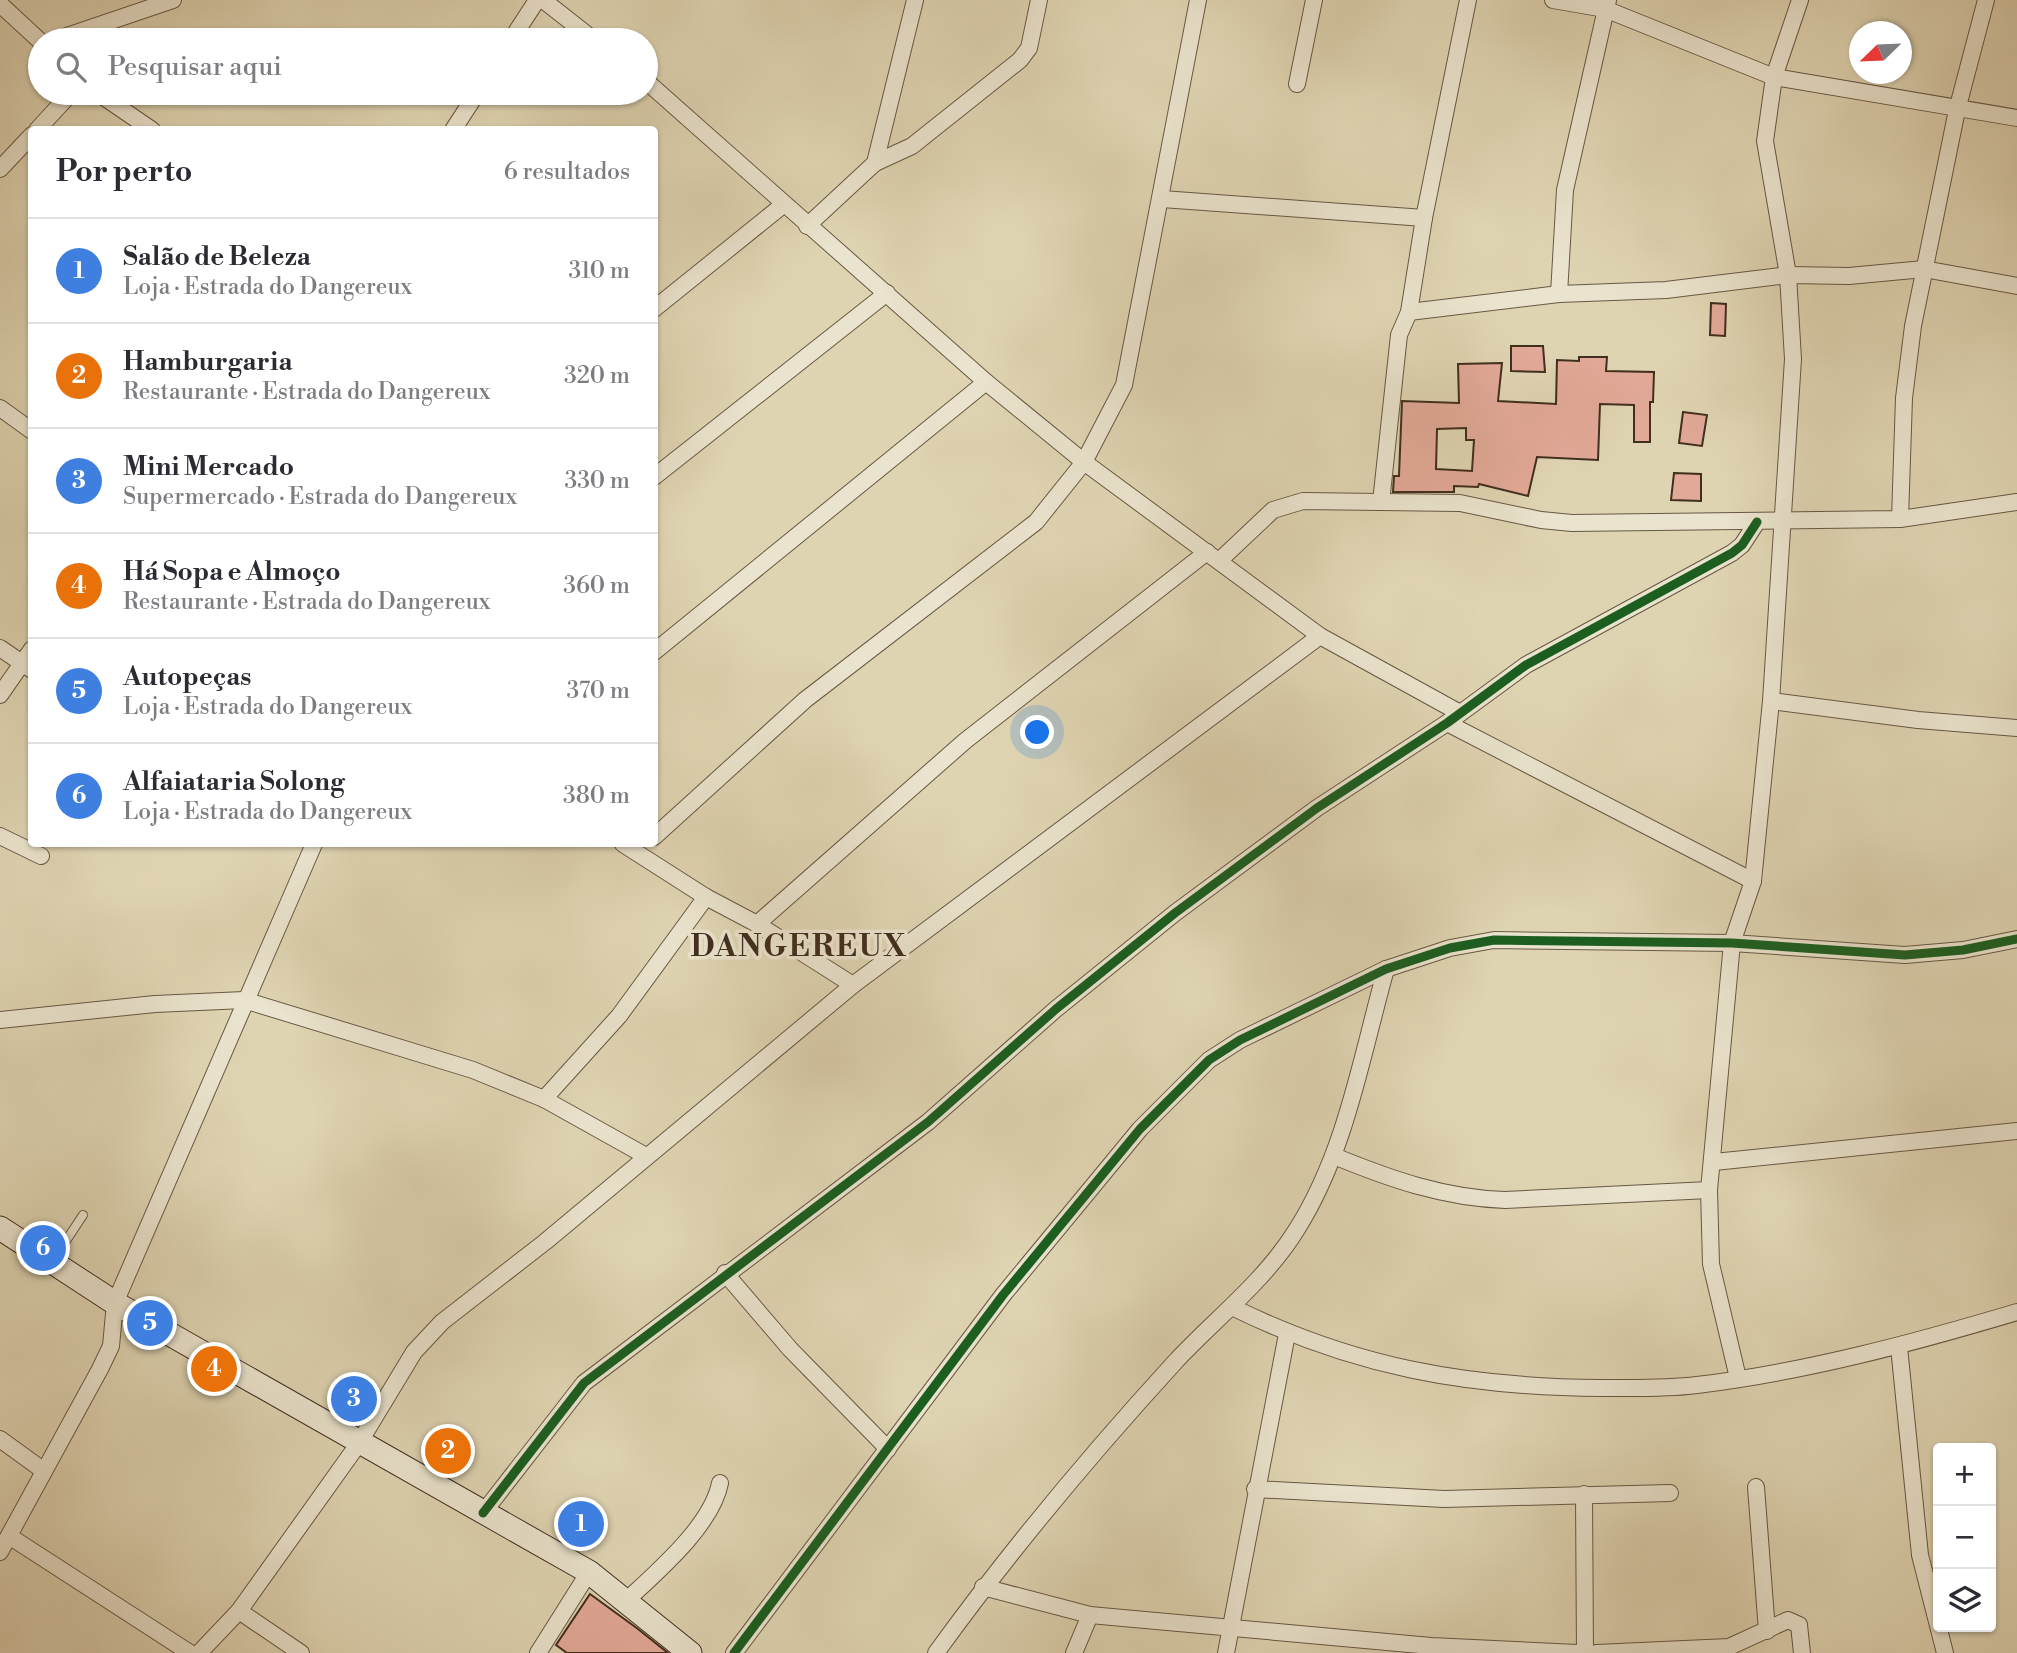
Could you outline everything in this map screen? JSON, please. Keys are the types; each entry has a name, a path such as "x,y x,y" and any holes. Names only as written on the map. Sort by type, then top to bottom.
{"main road":[{"path":"0,1228 116,1303 589,1573 628,1600 690,1653"}],"street":[{"path":"519,28 537,0"},
{"path":"543,0 579,28"},
{"path":"875,163 915,0"},
{"path":"807,226 875,163 912,146 1020,60 1029,48 1039,0"},
{"path":"658,832 805,700 1035,522 1083,462 1124,385 1162,199 1198,0"},
{"path":"1297,85 1314,0"},
{"path":"1381,502 1399,335 1409,312 1423,218 1468,0"},
{"path":"1553,0 1606,5 1774,77 2017,118"},
{"path":"1738,1378 1711,1264 1709,1190 1732,943 1753,881 1771,701 1780,522 1793,359 1788,275 1765,141 1774,77 1800,0"},
{"path":"1900,519 1904,398 1924,269 1957,110 1986,0"},
{"path":"89,28 164,1"},
{"path":"0,4 28,30"},
{"path":"1559,294 1565,190 1606,5"},
{"path":"658,92 986,382 1083,462 1320,636 1454,718 1753,881"},
{"path":"41,126 60,105"},
{"path":"116,105 146,126"},
{"path":"456,126 469,105"},
{"path":"0,169 28,139"},
{"path":"1162,199 1423,218"},
{"path":"658,306 783,205"},
{"path":"1409,312 1559,294 1700,287 1788,275 1849,276 1924,269 2017,286"},
{"path":"658,474 887,293"},
{"path":"658,649 986,382"},
{"path":"0,408 28,428"},
{"path":"757,925 965,741 1287,503 1460,503 1541,520 1572,523 1900,519 2017,502"},
{"path":"483,1513 572,1394 726,1273 928,1122 1056,1009 1175,912 1317,808 1546,654 1732,553 1742,545 1757,522"},
{"path":"199,1653 239,1611 359,1443 414,1352 426,1337 545,1242 853,985 1320,636"},
{"path":"0,648 26,666 0,695"},
{"path":"1771,701 1917,720 2017,728"},
{"path":"0,836 41,856"},
{"path":"0,1552 111,1346 116,1303 307,847"},
{"path":"642,848 706,897 757,925 853,985"},
{"path":"544,1099 619,1016 706,897"},
{"path":"734,1653 1003,1294 1173,1094 1209,1060 1240,1040 1386,969 1450,948 1494,940 1732,943 1905,955 1963,950 2017,939"},
{"path":"936,1653 983,1587 1173,1364 1232,1307 1298,1228 1334,1156 1349,1110 1386,969"},
{"path":"0,1020 155,1004 244,1000 473,1070 544,1099 646,1156"},
{"path":"1713,1162 2017,1132"},
{"path":"1334,1156 1387,1177 1473,1199 1505,1200 1709,1190"},
{"path":"726,1273 790,1349 888,1449"},
{"path":"1232,1307 1287,1334 1420,1374 1521,1387 1662,1388 1738,1378 1899,1347 2017,1312"},
{"path":"1226,1653 1255,1489 1287,1334"},
{"path":"1899,1347 1920,1555 1945,1653"},
{"path":"0,1439 44,1471"},
{"path":"628,1600 686,1540 716,1500 720,1483"},
{"path":"1756,1486 1767,1630"},
{"path":"1255,1489 1404,1498 1670,1493"},
{"path":"1584,1494 1585,1653"},
{"path":"9,1536 190,1653"},
{"path":"538,1653 589,1573"},
{"path":"983,1587 1090,1615 1431,1646 1577,1653"},
{"path":"239,1611 301,1653"},
{"path":"1074,1653 1090,1615"},
{"path":"1597,1653 1729,1647 1793,1620 1798,1625 1802,1653"}],"lane":[{"path":"52,1262 83,1215"}],"building":[{"path":"1711,303 1726,304 1725,336 1710,335"},
{"path":"1511,346 1543,346 1545,372 1511,371"},
{"path":"1579,357 1607,357 1606,371 1654,372 1653,402 1650,402 1650,442 1634,442 1634,405 1600,404 1598,460 1537,457 1528,496 1479,484 1478,487 1454,486 1454,492 1393,492 1394,476 1399,476 1402,401 1459,403 1458,364 1502,363 1498,401 1556,404 1557,360 1579,361","holes":["1466,428 1466,440 1474,440 1472,471 1436,469 1437,429"]},
{"path":"1683,412 1707,415 1702,446 1679,443"},
{"path":"1674,473 1701,474 1701,501 1671,500"},
{"path":"590,1594 668,1653 567,1653 556,1645"}],"cycle path":[{"path":"483,1513 584,1383 928,1122 1056,1009 1175,913 1317,808 1447,723 1526,665 1732,553 1742,545 1757,522"},
{"path":"734,1653 1003,1295 1140,1129 1209,1060 1240,1040 1386,969 1450,948 1494,940 1732,943 1905,955 1963,950 2017,939"}],"place":[{"name":"Alfaiataria Solong","path":"43,1248"},
{"name":"Autopeças","path":"150,1323"},
{"name":"Há Sopa e Almoço","path":"214,1369"},
{"name":"Mini Mercado","path":"354,1399"},
{"name":"Hamburgaria","path":"448,1451"},
{"name":"Salão de Beleza","path":"581,1524"}],"district":[{"name":"DANGEREUX","path":"799,946"}]}
